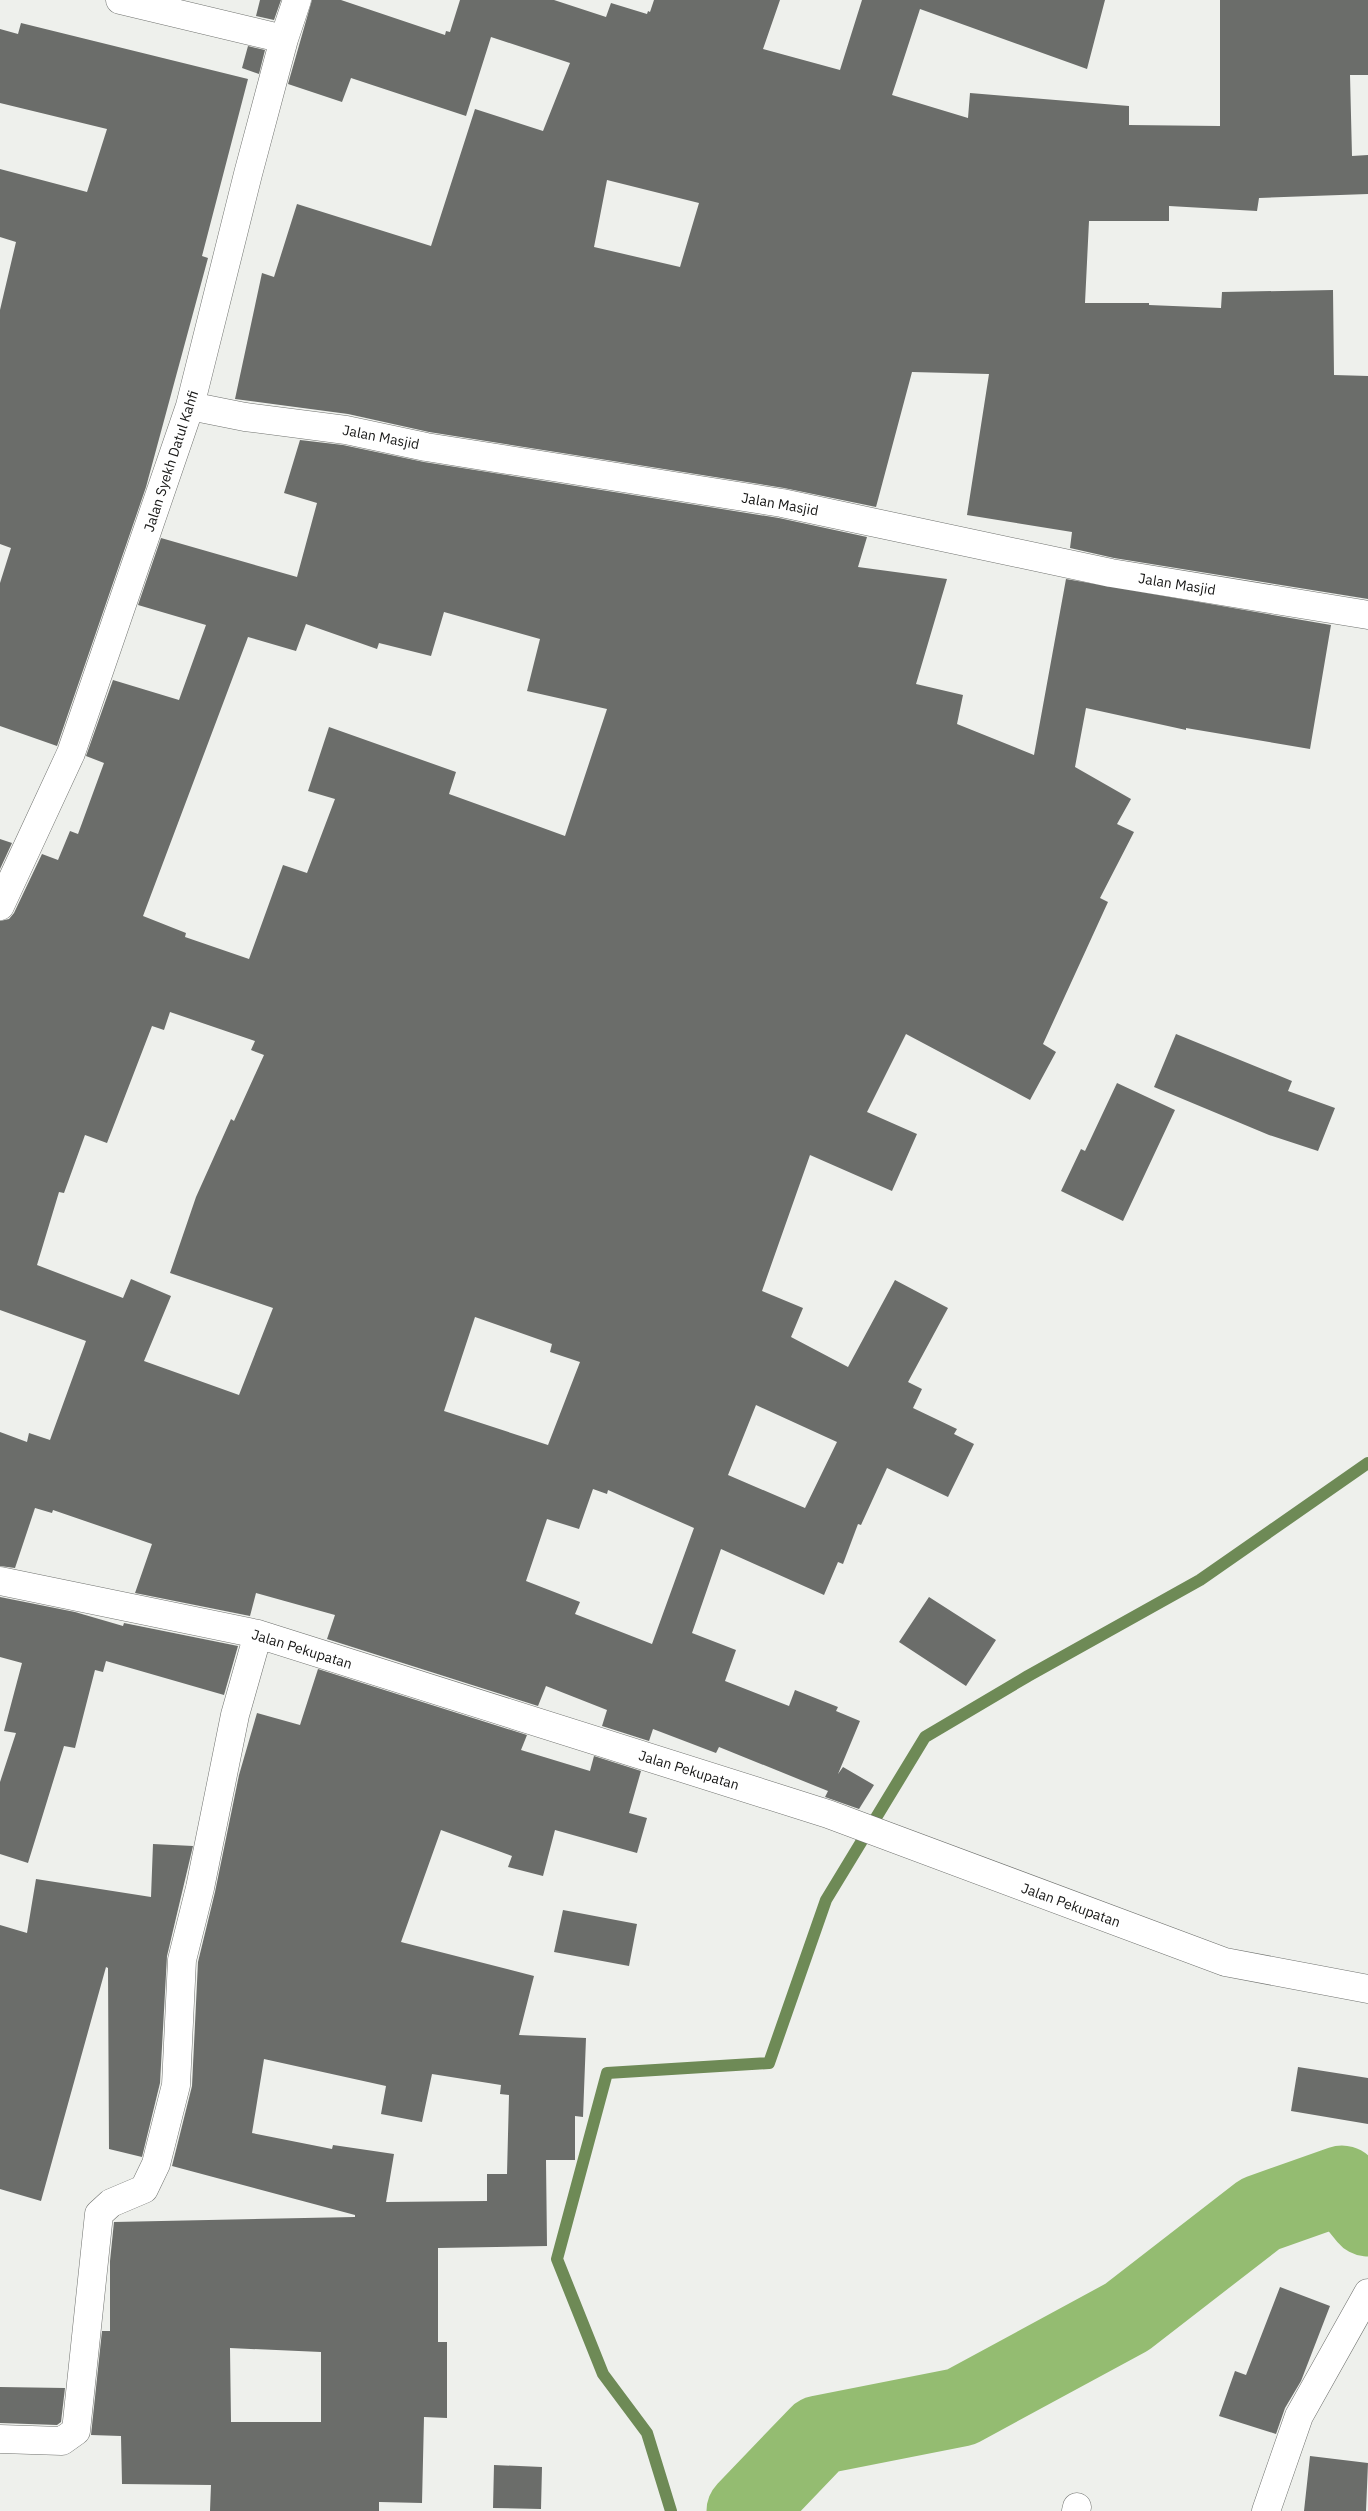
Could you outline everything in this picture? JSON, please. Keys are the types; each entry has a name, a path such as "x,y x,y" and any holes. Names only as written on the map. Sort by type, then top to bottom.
{"street":[{"path":"120,0 284,39"},
{"name":"Jalan Syekh Datul Kahfi","path":"0,906 71,753 190,406 284,39 297,0"},
{"name":"Jalan Masjid","path":"190,406 245,417 346,430 426,446 782,503 1111,573 1368,615"},
{"name":"Jalan Pekupatan","path":"0,1581 258,1634 828,1814 1225,1962 1368,1989"},
{"path":"0,2439 62,2441 76,2431 99,2214 111,2203 144,2189 156,2164 176,2086 182,1960 200,1888 235,1715 258,1634"},
{"path":"1266,2511 1299,2416 1363,2303"}],"building":[{"path":"260,0 281,0 274,20 256,16"},
{"path":"312,0 341,0 445,35 446,31 450,32 460,0 554,0 606,17 611,3 647,14 648,11 650,12 654,0 780,0 763,49 840,70 862,0 1105,0 1087,69 920,9 892,95 968,118 970,93 1129,106 1129,125 1220,126 1220,0 1368,0 1368,75 1350,75 1352,156 1368,155 1368,194 1259,198 1257,211 1169,206 1169,221 1089,221 1085,303 1149,303 1149,305 1221,308 1222,292 1333,290 1334,375 1368,376 1368,599 1114,558 1070,548 1072,532 967,515 989,374 912,372 876,507 784,488 429,432 348,414 235,399 262,273 274,277 297,204 431,246 475,109 543,131 570,63 491,37 466,116 351,78 342,102 288,84","holes":["607,180 699,203 680,267 594,247"]},
{"path":"21,23 248,79 202,256 208,258 146,487 57,746 0,726 0,583 11,548 0,544 0,310 16,242 0,237 0,169 87,192 107,129 0,103 0,29 18,34"},
{"path":"248,46 265,50 259,74 242,68"},
{"path":"300,440 343,445 424,462 779,518 867,537 858,567 947,579 916,684 963,695 957,724 1034,755 1066,579 1331,625 1310,749 1186,728 1186,730 1086,708 1075,767 1131,799 1117,824 1134,832 1100,898 1108,902 1043,1044 1056,1052 1030,1100 906,1034 867,1112 917,1134 892,1191 810,1155 762,1291 803,1308 791,1337 848,1367 895,1280 948,1308 908,1382 922,1389 913,1408 957,1429 954,1434 974,1444 948,1497 887,1468 861,1525 858,1524 843,1564 838,1562 824,1595 721,1549 692,1633 736,1650 725,1681 789,1706 795,1690 838,1707 836,1711 860,1721 838,1774 843,1767 874,1785 859,1809 825,1797 828,1791 719,1747 716,1753 653,1729 649,1741 602,1726 607,1710 546,1686 538,1706 327,1639 335,1615 256,1593 250,1616 135,1593 152,1544 53,1510 52,1513 35,1508 15,1568 0,1566 0,1432 27,1442 29,1433 50,1440 86,1341 0,1310 0,921 9,919 14,913 42,854 58,860 70,831 78,834 104,763 86,756 113,680 179,700 206,625 138,605 161,538 297,577 317,503 284,493","holes":["444,612 540,639 527,691 607,709 565,836 449,794 456,772 329,727 308,791 335,799 307,873 283,865 249,959 185,937 186,933 143,916 248,637 296,651 306,624 377,649 379,643 431,656","170,1012 255,1041 251,1050 264,1055 234,1121 231,1119 196,1197 170,1273 273,1308 239,1395 144,1361 171,1296 131,1279 123,1298 37,1265 59,1192 64,1193 85,1135 107,1143 152,1026 164,1030","475,1317 552,1344 550,1352 580,1362 548,1445 444,1411","756,1405 837,1442 805,1508 728,1475","593,1489 607,1494 608,1490 694,1528 652,1644 575,1614 580,1602 526,1581 547,1519 579,1529"]},
{"path":"0,839 12,843 0,869"},
{"path":"1176,1034 1292,1081 1288,1091 1335,1108 1318,1151 1269,1135 1154,1087"},
{"path":"1117,1083 1175,1110 1123,1221 1061,1191 1081,1149 1085,1151"},
{"path":"0,1597 75,1612 123,1626 124,1623 238,1646 224,1695 106,1661 103,1672 95,1670 75,1748 64,1746 28,1863 0,1854 0,1782 16,1733 4,1731 22,1663 0,1657"},
{"path":"929,1597 996,1640 966,1686 899,1642"},
{"path":"318,1669 527,1735 521,1750 590,1771 594,1756 641,1771 629,1813 647,1818 637,1853 555,1830 543,1876 508,1867 512,1856 441,1830 401,1942 534,1976 519,2035 586,2038 583,2117 575,2116 575,2160 546,2160 547,2246 438,2248 438,2342 447,2342 447,2418 424,2417 422,2503 379,2502 379,2511 210,2511 211,2485 122,2484 121,2436 91,2435 102,2331 110,2331 110,2261 114,2222 355,2217 355,2215 172,2166 192,2086 198,1962 215,1892 239,1775 257,1713 300,1725","holes":["264,2059 386,2086 381,2114 422,2122 432,2074 501,2085 500,2094 509,2095 507,2174 487,2174 487,2201 386,2202 394,2154 333,2145 332,2149 252,2133","230,2348 321,2352 321,2422 231,2422"]},
{"path":"153,1844 193,1846 167,1956 160,2083 142,2157 109,2149 108,1968 106,1967 41,2201 0,2189 0,1925 27,1933 36,1879 151,1897"},
{"path":"563,1910 637,1924 629,1966 554,1952"},
{"path":"1298,2067 1368,2078 1368,2124 1291,2111"},
{"path":"1280,2287 1330,2306 1301,2381 1285,2408 1276,2434 1219,2416 1235,2371 1246,2375"},
{"path":"0,2387 65,2388 61,2422 57,2425 0,2423"},
{"path":"1310,2456 1368,2463 1366,2511 1304,2511"},
{"path":"494,2465 542,2467 541,2509 493,2508"}],"waterway":[{"path":"671,2511 647,2433 603,2374 557,2259 607,2073 769,2063 826,1900 925,1737 1028,1676 1200,1580 1368,1463"},
{"path":"746,2511 819,2435 961,2407 1127,2317 1260,2214 1342,2185 1368,2217"}]}
